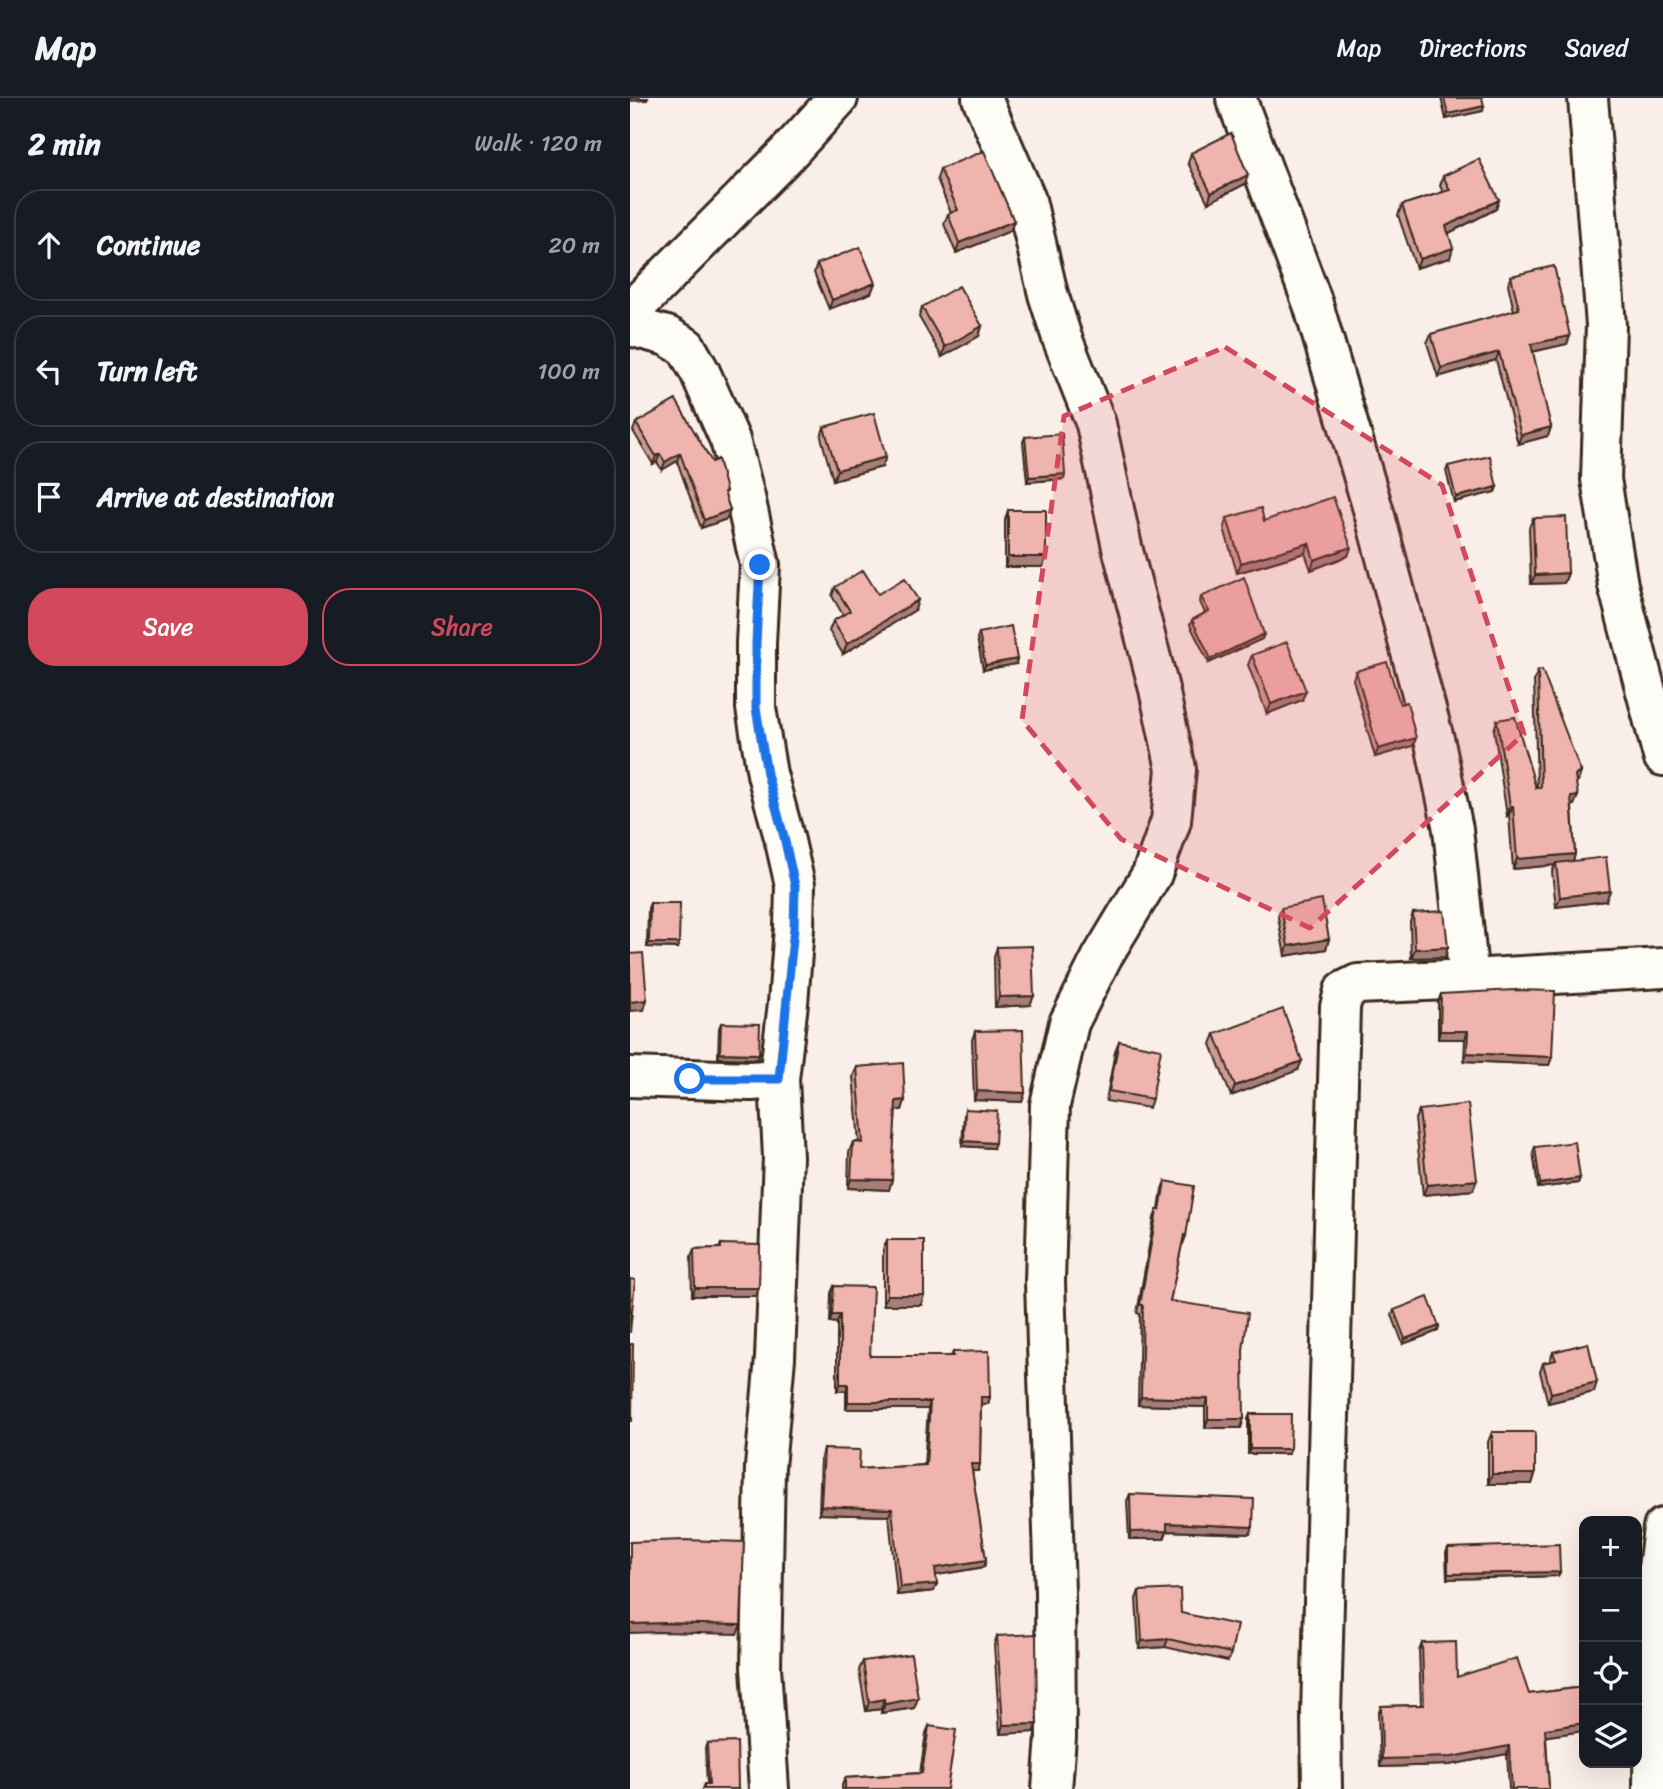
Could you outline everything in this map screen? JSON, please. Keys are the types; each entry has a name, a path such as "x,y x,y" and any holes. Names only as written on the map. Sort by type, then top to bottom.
{"street":[{"path":"630,312 787,154 838,98"},
{"path":"982,98 1026,200 1048,294 1062,338 1096,424 1122,547 1159,689 1176,769 1171,821 1152,874 1102,957 1069,1023 1050,1105 1045,1282 1055,1592 1056,1737 1052,1789"},
{"path":"1236,98 1313,304 1382,541 1435,743 1453,829 1469,979"},
{"path":"1588,98 1606,324 1601,479 1618,585 1663,756"},
{"path":"630,326 667,336 686,347 730,440 760,565 756,708 767,774 795,886 793,941 779,1079 783,1157 775,1358 765,1467 761,1667 769,1789"},
{"path":"1322,1789 1321,1714 1340,1007 1344,991 1358,984 1663,968"},
{"path":"630,1077 751,1081 779,1079"},
{"path":"1653,1789 1655,1593 1663,1528"}],"highlighted area":[{"path":"1225,347 1442,485 1524,734 1310,928 1121,839 1022,720 1064,416"}],"building":[{"path":"1444,98 1482,98 1484,106 1448,114"},
{"path":"1231,133 1248,175 1211,193 1191,153"},
{"path":"984,151 1014,221 959,243 948,214 958,210 940,169"},
{"path":"1479,159 1499,200 1446,226 1453,248 1420,259 1402,205 1450,190 1443,176"},
{"path":"860,247 875,283 832,300 817,264"},
{"path":"1554,266 1570,336 1531,344 1551,427 1521,435 1499,352 1441,368 1431,334 1519,309 1511,276"},
{"path":"959,286 982,326 945,347 922,307"},
{"path":"676,400 712,462 718,459 726,491 724,492 730,510 704,520 680,453 665,462 660,454 656,456 636,423"},
{"path":"874,413 886,457 837,470 824,427"},
{"path":"1062,434 1065,474 1029,477 1025,437"},
{"path":"1490,456 1497,487 1456,497 1448,466"},
{"path":"1333,497 1351,547 1314,560 1309,543 1241,563 1227,518 1261,508 1264,521"},
{"path":"1008,510 1046,510 1046,557 1008,557"},
{"path":"1566,517 1568,573 1535,575 1533,518"},
{"path":"863,570 878,594 905,578 918,600 847,644 833,621 850,611 835,587"},
{"path":"1244,577 1264,634 1211,659 1192,620 1209,611 1201,597"},
{"path":"1011,626 1017,659 985,665 979,633"},
{"path":"1287,642 1306,691 1271,704 1252,655"},
{"path":"1387,662 1400,704 1407,702 1416,738 1378,749 1356,671"},
{"path":"1542,670 1581,772 1575,775 1578,796 1571,797 1575,854 1517,859 1513,806 1510,806 1497,720 1515,717 1536,788 1541,787 1538,671"},
{"path":"1606,857 1610,891 1560,897 1556,863"},
{"path":"1322,900 1329,939 1288,946 1281,908"},
{"path":"650,903 680,903 679,943 649,943"},
{"path":"1444,911 1448,947 1415,949 1413,913"},
{"path":"1032,946 1034,996 999,997 997,947"},
{"path":"643,953 647,1000 630,1002 630,954"},
{"path":"1555,991 1552,1057 1467,1053 1468,1031 1440,1031 1441,994"},
{"path":"1283,1009 1302,1061 1235,1086 1215,1034"},
{"path":"721,1023 760,1024 759,1054 720,1053"},
{"path":"1023,1030 1025,1093 977,1091 975,1031"},
{"path":"1119,1041 1161,1049 1152,1099 1109,1091"},
{"path":"903,1063 905,1100 896,1101 892,1180 851,1179 853,1142 863,1143 857,1067"},
{"path":"1468,1104 1477,1180 1427,1185 1419,1110"},
{"path":"965,1109 997,1111 995,1143 964,1141"},
{"path":"1575,1142 1580,1178 1540,1184 1535,1147"},
{"path":"1165,1181 1194,1186 1186,1236 1184,1235 1170,1301 1248,1313 1243,1350 1244,1419 1208,1419 1208,1399 1141,1397 1143,1305 1140,1305 1157,1210 1160,1210"},
{"path":"887,1240 924,1240 924,1295 887,1295"},
{"path":"721,1244 760,1245 759,1288 695,1288 694,1249 721,1248"},
{"path":"630,1279 635,1280 630,1333"},
{"path":"834,1286 873,1287 870,1356 953,1356 953,1352 989,1351 990,1397 981,1397 980,1464 971,1464 986,1560 935,1568 937,1584 900,1587 892,1509 821,1506 824,1449 860,1450 859,1469 926,1465 930,1402 848,1402 848,1384 840,1384 840,1315 832,1315"},
{"path":"1428,1297 1439,1326 1405,1339 1394,1310"},
{"path":"1588,1343 1597,1382 1551,1393 1543,1363 1556,1360 1553,1352"},
{"path":"630,1344 633,1344 632,1421 630,1421"},
{"path":"1250,1414 1291,1414 1290,1449 1250,1449"},
{"path":"1492,1432 1535,1432 1535,1474 1492,1474"},
{"path":"1130,1494 1254,1499 1253,1527 1167,1523 1167,1531 1131,1532"},
{"path":"630,1542 744,1542 741,1625 630,1624"},
{"path":"1559,1544 1560,1572 1448,1574 1448,1548"},
{"path":"1180,1589 1181,1613 1237,1625 1231,1653 1168,1639 1142,1641 1139,1591"},
{"path":"1036,1634 1037,1724 1003,1725 997,1636"},
{"path":"1456,1642 1457,1677 1517,1658 1529,1694 1579,1688 1579,1724 1545,1729 1549,1789 1512,1789 1509,1746 1452,1757 1382,1759 1381,1706 1424,1705 1422,1643"},
{"path":"911,1654 918,1698 885,1704 884,1699 869,1702 863,1661"},
{"path":"929,1726 956,1730 947,1789 845,1789 845,1778 922,1773"},
{"path":"737,1742 738,1789 704,1789 704,1784 709,1784 707,1743"}],"route":[{"path":"690,1079 779,1079 788,1003 795,886 767,774 756,708 760,565"}]}
